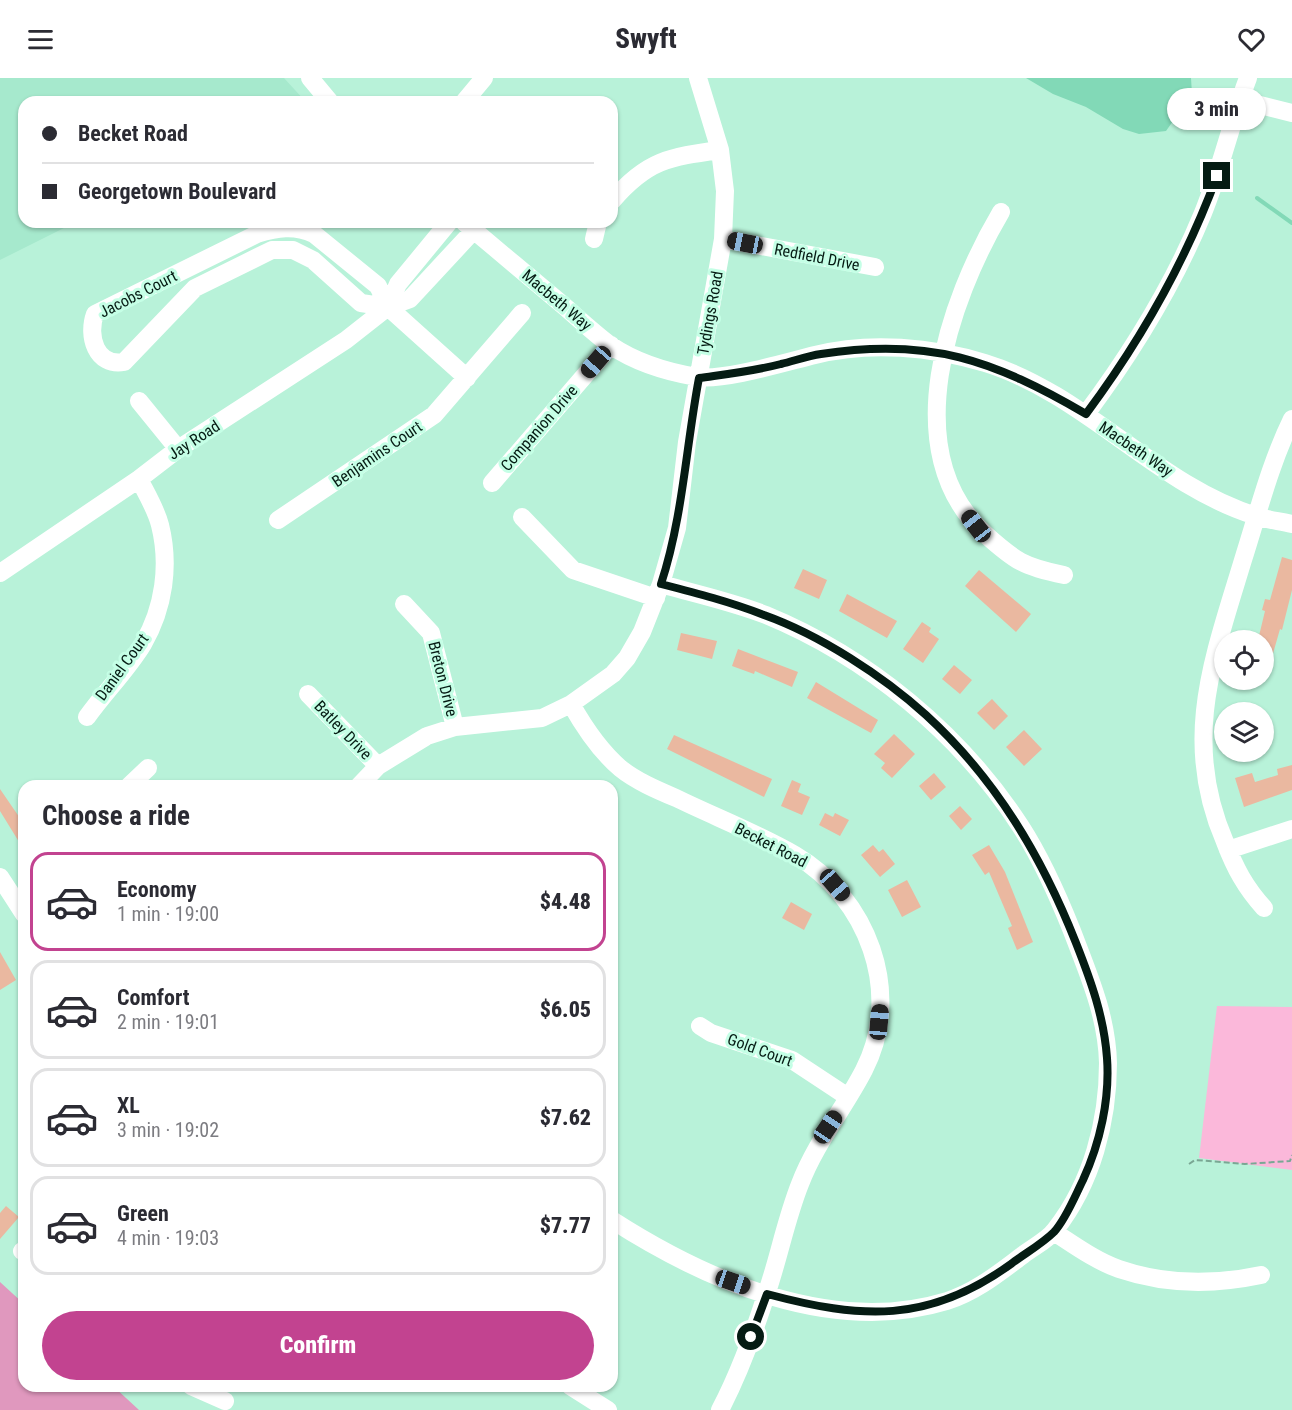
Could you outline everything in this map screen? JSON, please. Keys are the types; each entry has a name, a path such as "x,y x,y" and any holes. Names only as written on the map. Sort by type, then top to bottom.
{"street":[{"path":"310,78 325,96"},
{"path":"469,96 483,78"},
{"name":"Tydings Road","path":"365,780 378,766 427,736 455,728 542,718 571,704 613,674 627,658 642,632 658,591 677,528 687,442 723,239 725,191 720,150 698,78"},
{"path":"1240,78 1240,100"},
{"path":"1086,414 1131,353 1182,260 1212,190 1248,78"},
{"path":"1240,100 1292,113"},
{"path":"618,195 644,169 663,160 720,150"},
{"path":"1001,212 969,271 945,354 935,419 936,438 945,474 958,504 976,526 1023,565 1064,575"},
{"name":"Jacobs Court","path":"277,228 303,229 314,234 378,286 388,307 361,303 313,260 293,250 273,250 195,288 124,362 114,364 106,360 95,347 90,327 95,314 257,234 277,228"},
{"name":"Jay Road","path":"388,307 398,284 444,228"},
{"name":"Jay Road","path":"0,573 139,479 178,449 346,340 388,307 410,299 467,228"},
{"name":"Macbeth Way","path":"471,228 611,345 640,361 699,378 762,368 818,354 869,348 910,348 945,354 996,367 1034,384 1086,414 1160,466 1216,499 1256,516 1292,524"},
{"name":"Redfield Drive","path":"723,239 875,267"},
{"path":"210,257 218,277"},
{"path":"388,307 467,378"},
{"name":"Benjamins Court","path":"278,520 434,416 522,313"},
{"name":"Companion Drive","path":"492,483 611,345"},
{"path":"139,401 178,449"},
{"path":"1264,908 1238,875 1213,815 1207,786 1202,727 1206,690 1216,651 1256,516 1292,419"},
{"name":"Daniel Court","path":"87,717 142,645 157,613 165,578 165,555 160,523 139,479"},
{"path":"522,517 573,570 767,615 825,645 877,676 926,715 964,755 1021,827 1060,903 1102,1014 1108,1060 1101,1129 1094,1157 1054,1232 979,1286 950,1300 914,1309 850,1312 812,1306 767,1294 663,1252 618,1224"},
{"name":"Breton Drive","path":"404,604 431,633 455,728"},
{"name":"Batley Drive","path":"308,694 378,766"},
{"name":"Becket Road","path":"571,704 584,728 622,769 651,787 794,854 820,871 850,903 864,926 879,973 880,1001 874,1045 865,1068 812,1155 799,1186 767,1294 740,1369 720,1410"},
{"path":"135,780 148,768"},
{"path":"1228,850 1292,829"},
{"path":"0,877 15,901"},
{"name":"Gold Court","path":"700,1026 711,1033 792,1060 848,1097"},
{"path":"1054,1232 1117,1269 1145,1276 1208,1284 1261,1275"},
{"path":"206,1392 224,1399"},
{"path":"580,1392 608,1410"}],"path":[{"path":"1189,1164 1195,1160 1273,1164 1290,1161 1292,1155"}],"shaded area":[{"path":"0,78 284,78 300,96 18,96 18,228 64,228 0,260"},
{"path":"1026,78 1191,78 1192,94 1166,131 1139,134 1123,129 1086,107 1053,94"},
{"path":"1217,1006 1292,1007 1292,1170 1199,1158"},
{"path":"0,1282 18,1298 18,1392 120,1392 139,1410 0,1410"}],"building":[{"path":"1282,557 1292,560 1292,590 1282,630 1280,629 1274,650 1274,630 1260,630 1265,599 1270,600"},
{"path":"803,569 827,580 819,599 794,588"},
{"path":"979,570 1031,614 1016,632 965,586"},
{"path":"847,594 897,621 887,638 839,611"},
{"path":"922,622 931,628 929,632 939,639 923,663 903,649"},
{"path":"681,633 717,641 712,659 677,650"},
{"path":"738,649 798,672 792,687 755,671 754,674 732,666"},
{"path":"954,665 972,680 960,694 942,679"},
{"path":"816,682 878,720 871,733 807,698"},
{"path":"992,699 1008,716 994,730 977,713"},
{"path":"1024,730 1042,749 1024,766 1006,747"},
{"path":"894,734 915,754 892,778 881,768 885,763 874,754"},
{"path":"674,735 772,779 764,797 667,749"},
{"path":"1292,765 1292,790 1244,807 1235,778 1252,773 1255,782 1278,775 1277,769"},
{"path":"934,773 946,787 931,800 919,786"},
{"path":"792,780 801,784 798,792 810,797 802,815 781,806"},
{"path":"0,789 18,815 18,840 0,811"},
{"path":"960,806 972,819 961,830 949,816"},
{"path":"825,813 833,817 835,813 849,820 840,836 819,825"},
{"path":"873,845 879,852 883,849 895,864 880,877 861,855"},
{"path":"989,845 1005,872 1033,942 1017,950 1008,928 1012,926 989,872 985,875 972,855"},
{"path":"907,880 921,907 902,917 888,890"},
{"path":"791,902 812,914 804,930 782,918"},
{"path":"0,952 16,980 0,990"},
{"path":"6,1206 18,1218 0,1239 0,1213"}],"waterway":[{"path":"1257,198 1292,223"}],"route":[{"path":"751,1337 767,1294 812,1306 850,1312 914,1309 950,1300 979,1286 1054,1232 1094,1157 1101,1129 1108,1060 1102,1014 1060,903 1021,827 964,755 926,715 877,676 825,645 767,615 661,584 673,549 677,528 687,442 699,378 743,372 818,354 869,348 910,348 986,363 1034,384 1086,414 1131,353 1158,307 1182,260 1217,176"}]}
